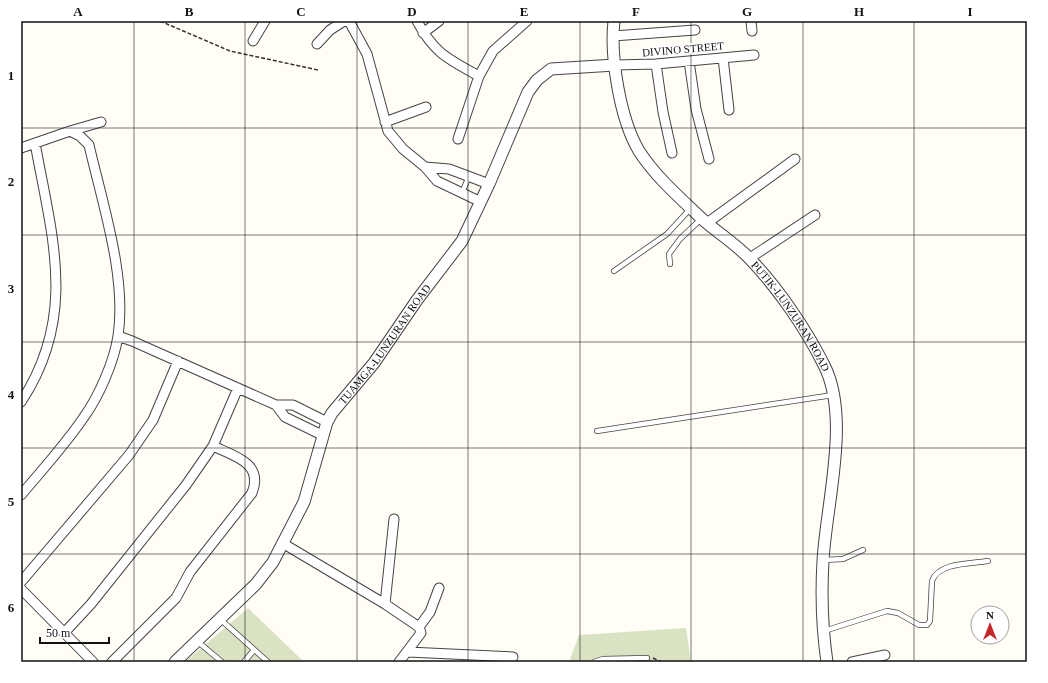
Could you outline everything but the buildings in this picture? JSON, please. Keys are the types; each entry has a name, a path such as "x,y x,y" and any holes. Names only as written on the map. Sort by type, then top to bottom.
{"street":[{"path":"254,41 265,21"},
{"path":"317,44 330,30 344,21"},
{"path":"349,21 367,54 388,131 403,150 425,167 436,181 481,202"},
{"path":"416,21 434,48 446,58 480,76"},
{"path":"423,33 439,21"},
{"path":"458,139 480,76 493,51 527,21"},
{"name":"PUTIK-LUNZURAN ROAD","path":"614,21 614,66 629,130 639,150 653,169 691,208 750,258 774,288 805,332 824,366 834,395 837,412 835,450 823,560 822,631 828,662"},
{"path":"751,21 752,31"},
{"path":"613,36 695,30"},
{"name":"DIVINO STREET","path":"614,66 656,64 754,55"},
{"path":"723,58 729,110"},
{"path":"689,61 696,109 709,159"},
{"path":"656,64 663,112 672,153"},
{"name":"TUAMGA-LUNZURAN ROAD","path":"175,662 256,584 284,544 304,502 326,422 374,363 417,300 462,241 489,184 528,92 537,80 551,70 614,66"},
{"path":"385,122 426,107"},
{"path":"21,148 101,122"},
{"path":"21,495 84,417 99,391 118,336 118,281 114,255 89,144 80,136 70,131"},
{"path":"21,402 40,370 49,343 56,312 56,262 35,144"},
{"path":"704,220 795,159"},
{"path":"425,167 445,168 489,184"},
{"path":"750,258 815,216"},
{"path":"118,336 276,405 293,405 326,422"},
{"path":"21,582 129,456 153,420 178,362"},
{"path":"65,632 91,604 186,485 213,446 238,388"},
{"path":"276,405 285,417 322,435"},
{"path":"112,662 176,598 190,572 252,493 255,484 255,476 252,468 245,462 213,446"},
{"path":"385,604 394,519"},
{"path":"284,544 385,604 419,627 421,633 399,662"},
{"path":"419,627 430,612 439,588"},
{"path":"21,589 93,662"},
{"path":"408,652 513,657"},
{"path":"852,662 886,655"}],"lane":[{"path":"462,193 469,176"},
{"path":"614,271 667,234 691,208"},
{"path":"670,264 668,254 704,220"},
{"path":"597,431 834,395"},
{"path":"823,560 843,559 863,550"},
{"path":"822,631 887,611 898,612 919,625 927,625 930,621 932,581 939,571 946,568 988,561"},
{"path":"219,618 268,662"},
{"path":"197,641 222,662"},
{"path":"244,662 254,650"},
{"path":"594,662 603,659 648,658"}],"path":[{"path":"160,21 230,51 318,70"},
{"path":"648,658 658,659 662,662"}],"green space":[{"path":"248,608 304,662 185,662"},
{"path":"686,628 691,662 569,662 579,635"}]}
